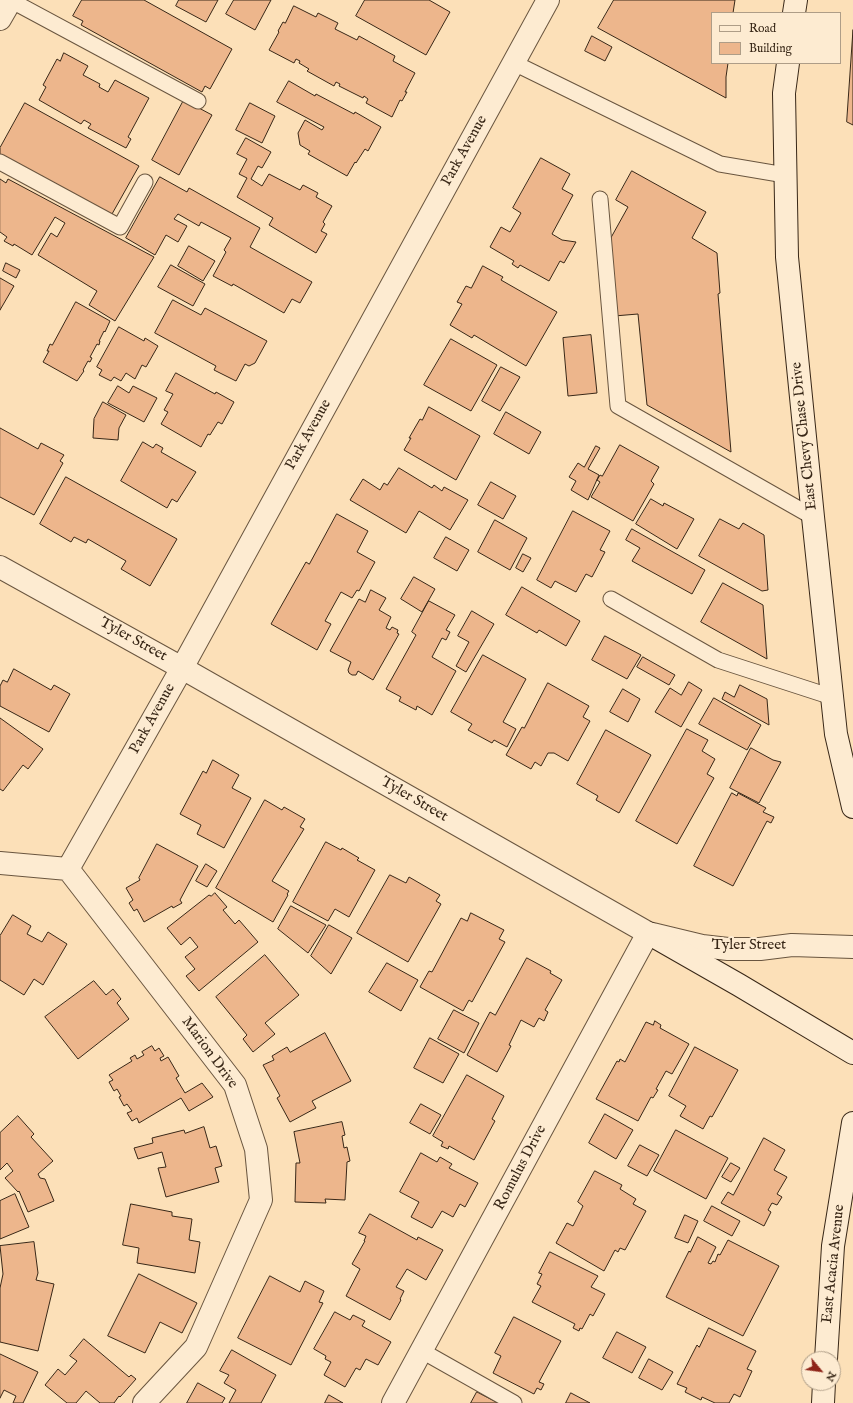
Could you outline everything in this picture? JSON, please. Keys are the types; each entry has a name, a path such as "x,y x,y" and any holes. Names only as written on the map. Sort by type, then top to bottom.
{"street":[{"path":"0,19 11,0"},
{"name":"Park Avenue","path":"68,869 182,668 548,0"},
{"path":"794,12 796,0"},
{"name":"East Chevy Chase Drive","path":"788,64 784,93 787,257 836,734 853,807"},
{"name":"Tyler Street","path":"0,566 648,933 702,946 728,949 760,949 792,945 853,947"},
{"path":"0,863 68,869"},
{"name":"Marion Drive","path":"68,869 235,1085 256,1149 261,1200 258,1207 196,1347 144,1403"},
{"path":"648,933 853,1053"},
{"name":"Romulus Drive","path":"393,1403 648,933"},
{"name":"East Acacia Avenue","path":"826,1351 833,1246 853,1123"},
{"path":"823,1403 824,1391"}],"lane":[{"path":"11,0 198,101"},
{"path":"514,63 720,164 785,174"},
{"path":"0,162 120,227 145,182"},
{"path":"600,199 618,406 813,517"},
{"path":"611,598 718,660 832,697"},
{"path":"422,1351 514,1403"}],"building":[{"path":"82,0 144,0 232,49 210,89 205,86 202,92 81,25 83,21 73,16"},
{"path":"179,0 218,0 206,22 176,6"},
{"path":"234,0 271,0 255,30 226,14"},
{"path":"365,0 429,0 450,12 426,55 356,16"},
{"path":"614,0 735,0 733,12 711,12 711,64 728,64 726,98 598,28"},
{"path":"294,6 316,17 318,13 338,23 335,29 357,40 359,36 395,56 393,61 415,73 405,92 407,92 402,101 400,100 392,117 366,103 368,99 364,96 363,98 339,86 340,84 336,82 334,86 307,71 309,69 299,63 300,61 296,59 294,63 269,50 283,22 285,23"},
{"path":"853,30 853,125 847,122"},
{"path":"592,36 612,47 605,61 585,51"},
{"path":"64,53 88,66 83,75 100,84 99,87 108,92 115,80 149,98 128,137 131,139 126,148 88,128 91,124 84,120 81,124 39,100 46,87 43,85 57,59 60,61"},
{"path":"289,81 315,96 316,94 354,114 355,112 381,127 368,151 365,149 347,176 308,154 310,151 300,145 298,133 305,120 322,130 324,127 277,102"},
{"path":"184,100 212,115 179,175 152,160"},
{"path":"25,103 139,166 112,214 41,182 44,177 39,175 38,177 0,157 0,148"},
{"path":"250,103 275,116 262,143 236,130"},
{"path":"246,138 271,152 262,168 258,166 251,179 262,186 269,174 300,190 303,185 318,193 316,197 332,206 323,222 325,224 321,231 327,234 316,253 269,225 273,218 237,197 247,178 239,174 247,159 237,154"},
{"path":"541,158 570,174 562,189 573,195 552,234 562,240 576,242 564,263 560,261 549,281 520,265 518,268 512,264 514,261 490,247 501,227 510,232 521,213 513,208"},
{"path":"632,171 706,212 692,238 717,253 720,293 718,294 731,452 647,405 638,314 614,316 608,243 628,207 616,200"},
{"path":"160,177 187,192 189,188 260,228 250,247 312,282 300,303 292,299 284,313 233,284 232,286 213,276 226,252 224,250 231,238 201,222 199,226 178,214 174,219 187,226 178,242 166,235 155,255 126,238"},
{"path":"0,179 6,183 8,179 154,257 115,321 89,305 97,291 38,255 51,233 57,237 65,223 55,217 32,255 14,244 13,246 4,241 7,237 0,232"},
{"path":"189,246 215,261 203,281 178,266"},
{"path":"6,263 20,270 16,278 3,271"},
{"path":"171,265 205,284 193,306 158,287"},
{"path":"483,266 503,277 501,280 557,312 526,366 474,335 472,338 450,325 462,304 457,302 466,286 471,288"},
{"path":"0,278 14,286 0,310"},
{"path":"173,300 201,315 205,308 267,341 255,363 249,366 245,364 236,381 214,370 216,366 155,333"},
{"path":"76,302 110,321 99,341 99,345 97,344 90,357 92,358 90,362 88,361 83,370 84,371 77,381 43,362 49,351 47,351 50,344 52,345"},
{"path":"119,327 144,341 145,338 158,346 146,367 142,365 135,379 126,373 121,381 114,377 111,381 99,375 102,370 97,367"},
{"path":"591,335 597,393 568,396 563,338"},
{"path":"451,339 497,365 471,411 424,385"},
{"path":"501,367 520,377 500,411 482,401"},
{"path":"176,373 215,394 216,392 234,402 222,424 218,422 210,435 208,434 201,447 161,424 168,412 164,410 173,394 166,391"},
{"path":"118,386 129,393 133,386 157,398 144,422 108,403"},
{"path":"103,402 126,415 119,428 118,440 93,438 94,419"},
{"path":"429,407 480,436 456,480 404,450 420,419 422,420"},
{"path":"506,412 541,432 529,454 494,434"},
{"path":"0,428 38,449 41,443 64,455 60,461 63,463 34,515 0,497"},
{"path":"143,442 153,448 156,444 163,448 161,452 196,472 177,502 172,499 167,508 121,481"},
{"path":"620,445 659,467 651,481 654,484 633,521 591,497 600,482 597,480 600,475 602,476"},
{"path":"596,446 600,448 588,469 599,475 588,500 571,490 576,481 569,477 578,463 584,467"},
{"path":"399,468 432,488 434,485 442,491 444,487 468,500 450,530 419,511 406,533 350,500 363,479 380,490 384,483 387,485"},
{"path":"66,477 177,539 150,586 121,569 126,561 88,539 86,543 74,537 71,542 40,524"},
{"path":"491,482 516,496 503,519 478,505"},
{"path":"651,499 663,506 664,503 694,519 677,549 636,524"},
{"path":"573,511 610,531 600,550 605,552 592,577 586,574 576,592 555,581 551,588 537,580"},
{"path":"337,514 368,531 357,552 375,562 359,591 357,590 352,598 341,592 325,621 331,624 317,650 271,624 306,562 309,564"},
{"path":"720,519 739,529 743,523 764,535 768,590 762,591 699,556"},
{"path":"495,520 527,538 510,570 478,552"},
{"path":"632,529 705,570 692,594 632,561 640,548 626,540"},
{"path":"446,537 469,550 457,571 434,558"},
{"path":"523,554 531,558 523,572 516,568"},
{"path":"414,577 435,589 422,612 401,599"},
{"path":"723,583 763,605 767,659 701,622"},
{"path":"522,587 580,621 566,646 539,630 537,633 506,615"},
{"path":"371,590 386,598 379,610 391,617 386,628 390,630 392,627 398,630 397,633 399,634 373,680 358,671 356,675 349,673 348,670 351,662 330,651 359,599 365,602"},
{"path":"429,601 455,615 446,630 450,632 446,640 442,638 432,657 456,671 432,715 417,706 416,710 399,701 401,697 386,689 416,635 412,632"},
{"path":"472,611 494,624 466,672 456,666 469,642 458,636"},
{"path":"605,636 641,655 627,679 592,660"},
{"path":"483,655 526,679 503,722 516,729 507,747 494,740 492,743 468,730 472,724 451,712"},
{"path":"643,657 675,675 669,685 637,667"},
{"path":"14,669 51,690 54,685 70,694 49,732 0,706 0,686 3,680 7,682"},
{"path":"689,682 702,690 681,727 655,712 670,688 681,695"},
{"path":"548,683 589,706 583,717 590,721 568,761 554,753 548,753 541,766 535,762 531,769 506,755 522,727 524,728"},
{"path":"740,685 767,699 769,725 722,699 725,692 734,697"},
{"path":"623,689 640,699 628,722 610,712"},
{"path":"714,698 761,725 747,750 699,724"},
{"path":"0,718 43,749 28,769 23,765 3,791 0,789"},
{"path":"687,729 708,740 702,751 715,759 707,774 714,778 677,844 636,821"},
{"path":"606,730 651,755 619,813 596,800 598,796 577,784"},
{"path":"751,748 773,760 781,762 759,803 730,788"},
{"path":"213,760 239,775 232,788 251,798 224,848 197,834 201,825 180,814 203,771 206,773"},
{"path":"732,793 737,796 738,793 766,808 763,812 774,817 771,823 767,821 733,886 694,866"},
{"path":"265,800 282,810 284,807 305,819 300,827 304,829 272,881 289,891 273,922 216,888"},
{"path":"326,842 341,850 342,848 359,858 357,860 375,870 349,917 335,909 328,921 293,902"},
{"path":"157,844 198,866 180,900 182,903 173,908 172,906 144,922 137,909 134,911 129,903 133,900 126,888 140,880 139,878"},
{"path":"206,864 217,871 207,887 196,881"},
{"path":"390,875 406,883 409,877 440,895 436,901 441,904 408,962 357,933"},
{"path":"215,893 227,907 223,910 235,924 239,920 258,942 199,991 186,976 195,969 185,957 198,947 190,937 181,945 167,928 209,895 211,896"},
{"path":"291,906 326,925 308,953 278,929"},
{"path":"471,913 504,930 499,939 505,942 472,1002 469,1000 463,1011 420,987 429,971 432,972 461,918 467,921"},
{"path":"13,915 31,926 27,934 42,942 48,932 67,944 43,985 34,979 24,995 0,980 0,936"},
{"path":"329,925 352,938 331,974 311,956"},
{"path":"265,955 299,995 265,1023 275,1034 253,1052 243,1039 247,1035 216,997"},
{"path":"527,958 551,971 550,973 562,980 545,1010 548,1012 544,1021 539,1018 534,1027 521,1020 509,1045 511,1046 497,1072 467,1055 490,1012 495,1015"},
{"path":"387,963 418,980 401,1011 369,992"},
{"path":"94,981 106,995 113,989 121,999 117,1003 129,1019 78,1059 45,1017"},
{"path":"454,1010 479,1023 464,1053 438,1039"},
{"path":"655,1021 661,1025 660,1028 689,1044 672,1074 666,1071 656,1089 658,1090 653,1098 651,1097 638,1121 596,1099 617,1061 619,1062 620,1059 625,1062 646,1022 653,1025"},
{"path":"325,1033 351,1081 312,1101 316,1108 290,1122 277,1098 280,1096 263,1065 274,1060 272,1056 287,1047 290,1052"},
{"path":"430,1038 459,1054 443,1083 414,1068"},
{"path":"152,1046 155,1051 159,1048 164,1056 160,1058 161,1061 168,1057 179,1076 176,1078 185,1093 202,1083 213,1097 189,1111 181,1098 139,1123 137,1118 132,1121 127,1113 132,1111 127,1104 124,1106 117,1089 114,1091 109,1082 113,1080 109,1075 132,1061 130,1058 135,1055 137,1059 144,1055 142,1052"},
{"path":"695,1047 738,1070 712,1117 710,1116 703,1129 680,1116 686,1106 669,1096"},
{"path":"467,1075 504,1096 492,1119 495,1121 474,1160 449,1146 448,1149 441,1146 443,1142 433,1136"},
{"path":"421,1104 441,1115 430,1134 410,1123"},
{"path":"605,1114 633,1130 616,1159 589,1143"},
{"path":"18,1116 34,1134 31,1137 53,1161 38,1174 40,1178 45,1179 54,1201 28,1212 19,1191 18,1192 5,1178 13,1171 7,1163 0,1170 0,1133"},
{"path":"342,1122 345,1135 342,1136 344,1148 347,1147 350,1161 347,1162 345,1200 325,1199 326,1203 295,1202 296,1163 300,1163 294,1132"},
{"path":"204,1127 210,1148 216,1146 222,1166 215,1168 219,1182 166,1197 158,1168 166,1167 162,1152 138,1159 134,1148 153,1143 152,1138 184,1130 185,1133"},
{"path":"676,1130 728,1158 706,1199 654,1171"},
{"path":"764,1138 785,1150 774,1170 787,1177 777,1194 782,1197 777,1205 772,1203 768,1210 771,1212 764,1226 721,1203 728,1192 733,1195"},
{"path":"640,1145 659,1155 647,1176 628,1166"},
{"path":"421,1153 437,1162 440,1157 452,1164 449,1168 478,1183 465,1207 460,1204 453,1217 442,1211 432,1228 411,1217 419,1202 400,1192"},
{"path":"731,1163 740,1168 731,1182 722,1177"},
{"path":"595,1171 622,1185 620,1189 636,1199 633,1204 646,1211 625,1250 620,1248 618,1252 615,1250 604,1271 556,1243 567,1223 573,1226 583,1206 578,1202"},
{"path":"15,1194 29,1227 0,1239 0,1201"},
{"path":"131,1204 172,1212 172,1216 192,1219 189,1240 200,1242 195,1273 137,1263 139,1248 123,1245"},
{"path":"712,1206 740,1221 732,1236 704,1221"},
{"path":"370,1214 417,1240 418,1237 443,1250 426,1280 407,1269 396,1287 404,1291 400,1299 401,1300 390,1320 346,1296 360,1269 352,1264 365,1241 366,1236 359,1233"},
{"path":"685,1215 698,1221 688,1243 675,1238"},
{"path":"698,1237 716,1247 708,1263 711,1264 713,1261 715,1262 718,1254 720,1255 728,1240 779,1266 743,1336 666,1297 689,1251 690,1252"},
{"path":"34,1242 38,1273 36,1280 54,1284 38,1351 0,1342 0,1288 3,1274 0,1246"},
{"path":"550,1252 598,1276 591,1287 605,1294 593,1316 590,1314 582,1329 580,1328 579,1331 573,1328 575,1324 532,1302 541,1286 537,1284 542,1274 539,1273"},
{"path":"139,1274 197,1303 182,1333 160,1322 145,1353 108,1336"},
{"path":"270,1276 300,1292 305,1281 324,1291 319,1302 323,1303 291,1365 238,1338"},
{"path":"335,1312 350,1320 353,1315 365,1321 362,1326 391,1342 378,1365 366,1359 360,1370 356,1368 345,1387 324,1375 331,1362 325,1359 326,1356 314,1349"},
{"path":"514,1317 561,1341 539,1382 544,1384 541,1390 537,1388 534,1394 493,1373 501,1356 495,1353"},
{"path":"709,1328 756,1351 747,1369 752,1371 740,1397 734,1394 729,1403 715,1403 702,1397 701,1400 685,1392 687,1388 677,1384 697,1345 699,1347"},
{"path":"617,1332 646,1347 632,1373 603,1358"},
{"path":"84,1339 129,1377 131,1375 136,1379 114,1403 100,1403 86,1391 76,1403 67,1403 45,1385 58,1369 65,1375 77,1361 70,1356"},
{"path":"232,1350 276,1375 261,1403 229,1403 236,1390 224,1383 229,1375 220,1371"},
{"path":"0,1354 38,1372 23,1403 13,1403 16,1396 4,1390 0,1398"},
{"path":"649,1359 673,1372 662,1390 639,1378"},
{"path":"198,1383 225,1398 222,1403 187,1403"},
{"path":"477,1392 498,1403 471,1403"},
{"path":"571,1393 590,1403 566,1403"},
{"path":"329,1395 343,1403 325,1403"}]}
